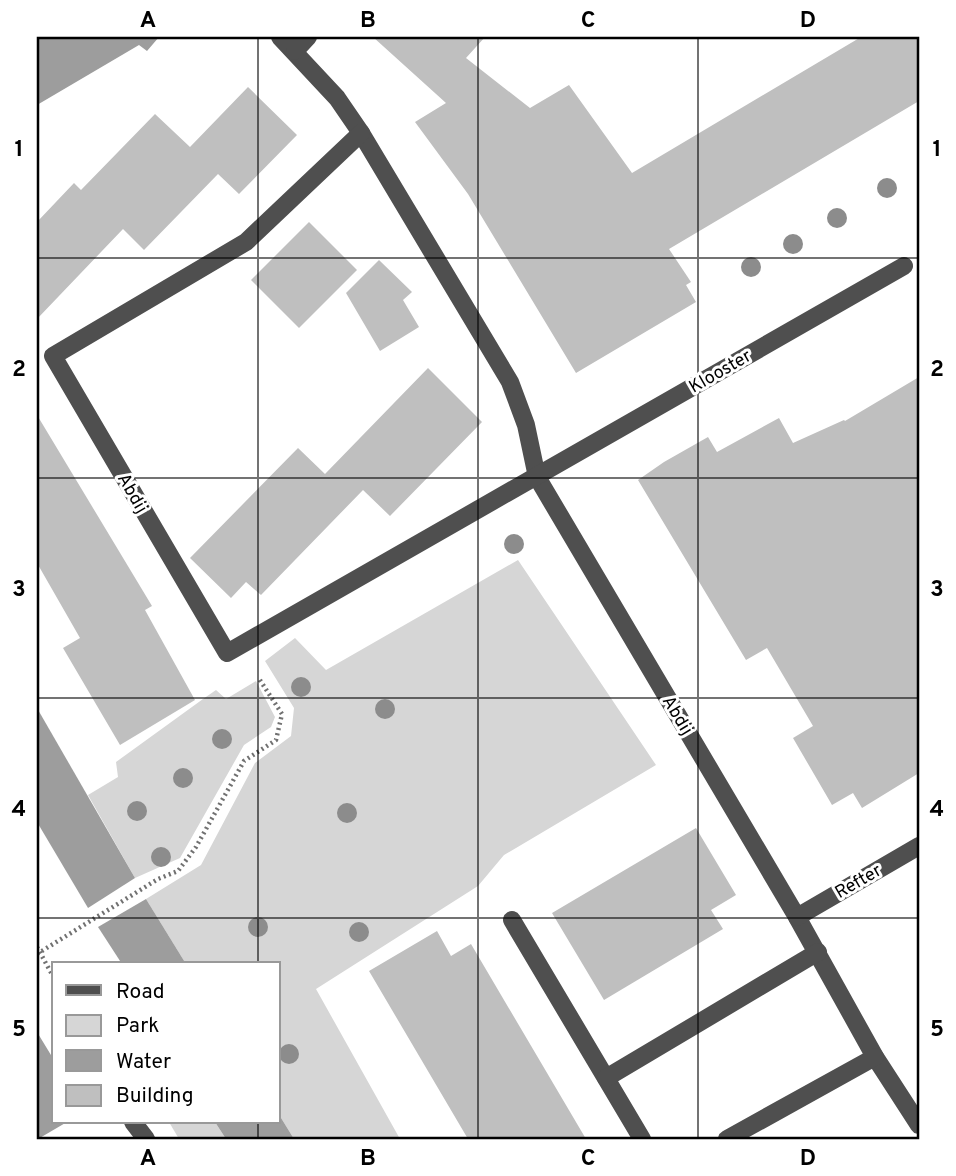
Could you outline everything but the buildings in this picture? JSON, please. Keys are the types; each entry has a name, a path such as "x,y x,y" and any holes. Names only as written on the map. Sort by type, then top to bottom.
{"street":[{"name":"Abdij","path":"281,37 337,97 361,133 510,382 526,425 537,477 818,952 875,1057 919,1125"},
{"path":"295,51 307,37"},
{"name":"Abdij","path":"227,653 53,356 246,242 361,133"},
{"name":"Klooster","path":"537,477 904,266"},
{"path":"227,653 537,477"},
{"name":"Refter","path":"797,917 919,846"},
{"path":"512,920 642,1139"},
{"path":"606,1078 818,952"},
{"path":"727,1139 875,1057"},
{"path":"135,1124 146,1139"}],"path":[{"path":"52,975 38,951 158,879 178,871 196,847 244,761 276,740 282,715 255,672 243,679 227,653"}],"green space":[{"path":"518,560 656,765 504,855 478,886 316,989 400,1139 294,1139 280,1116 280,962 185,962 146,899 201,865 255,763 291,736 294,708 265,661 295,638 326,670"},
{"path":"256,681 275,717 271,727 244,745 180,858 135,878 88,795 118,777 116,762 216,690 226,699"},
{"path":"170,1124 216,1124 226,1139 179,1139"}],"water":[{"path":"37,37 159,37 147,51 139,45 37,105"},
{"path":"37,708 135,878 88,908 37,822"},
{"path":"146,899 185,962 121,962 98,927"},
{"path":"37,1032 52,1057 52,1124 64,1124 38,1139"},
{"path":"280,1116 294,1139 226,1139 216,1124 280,1124"}]}
